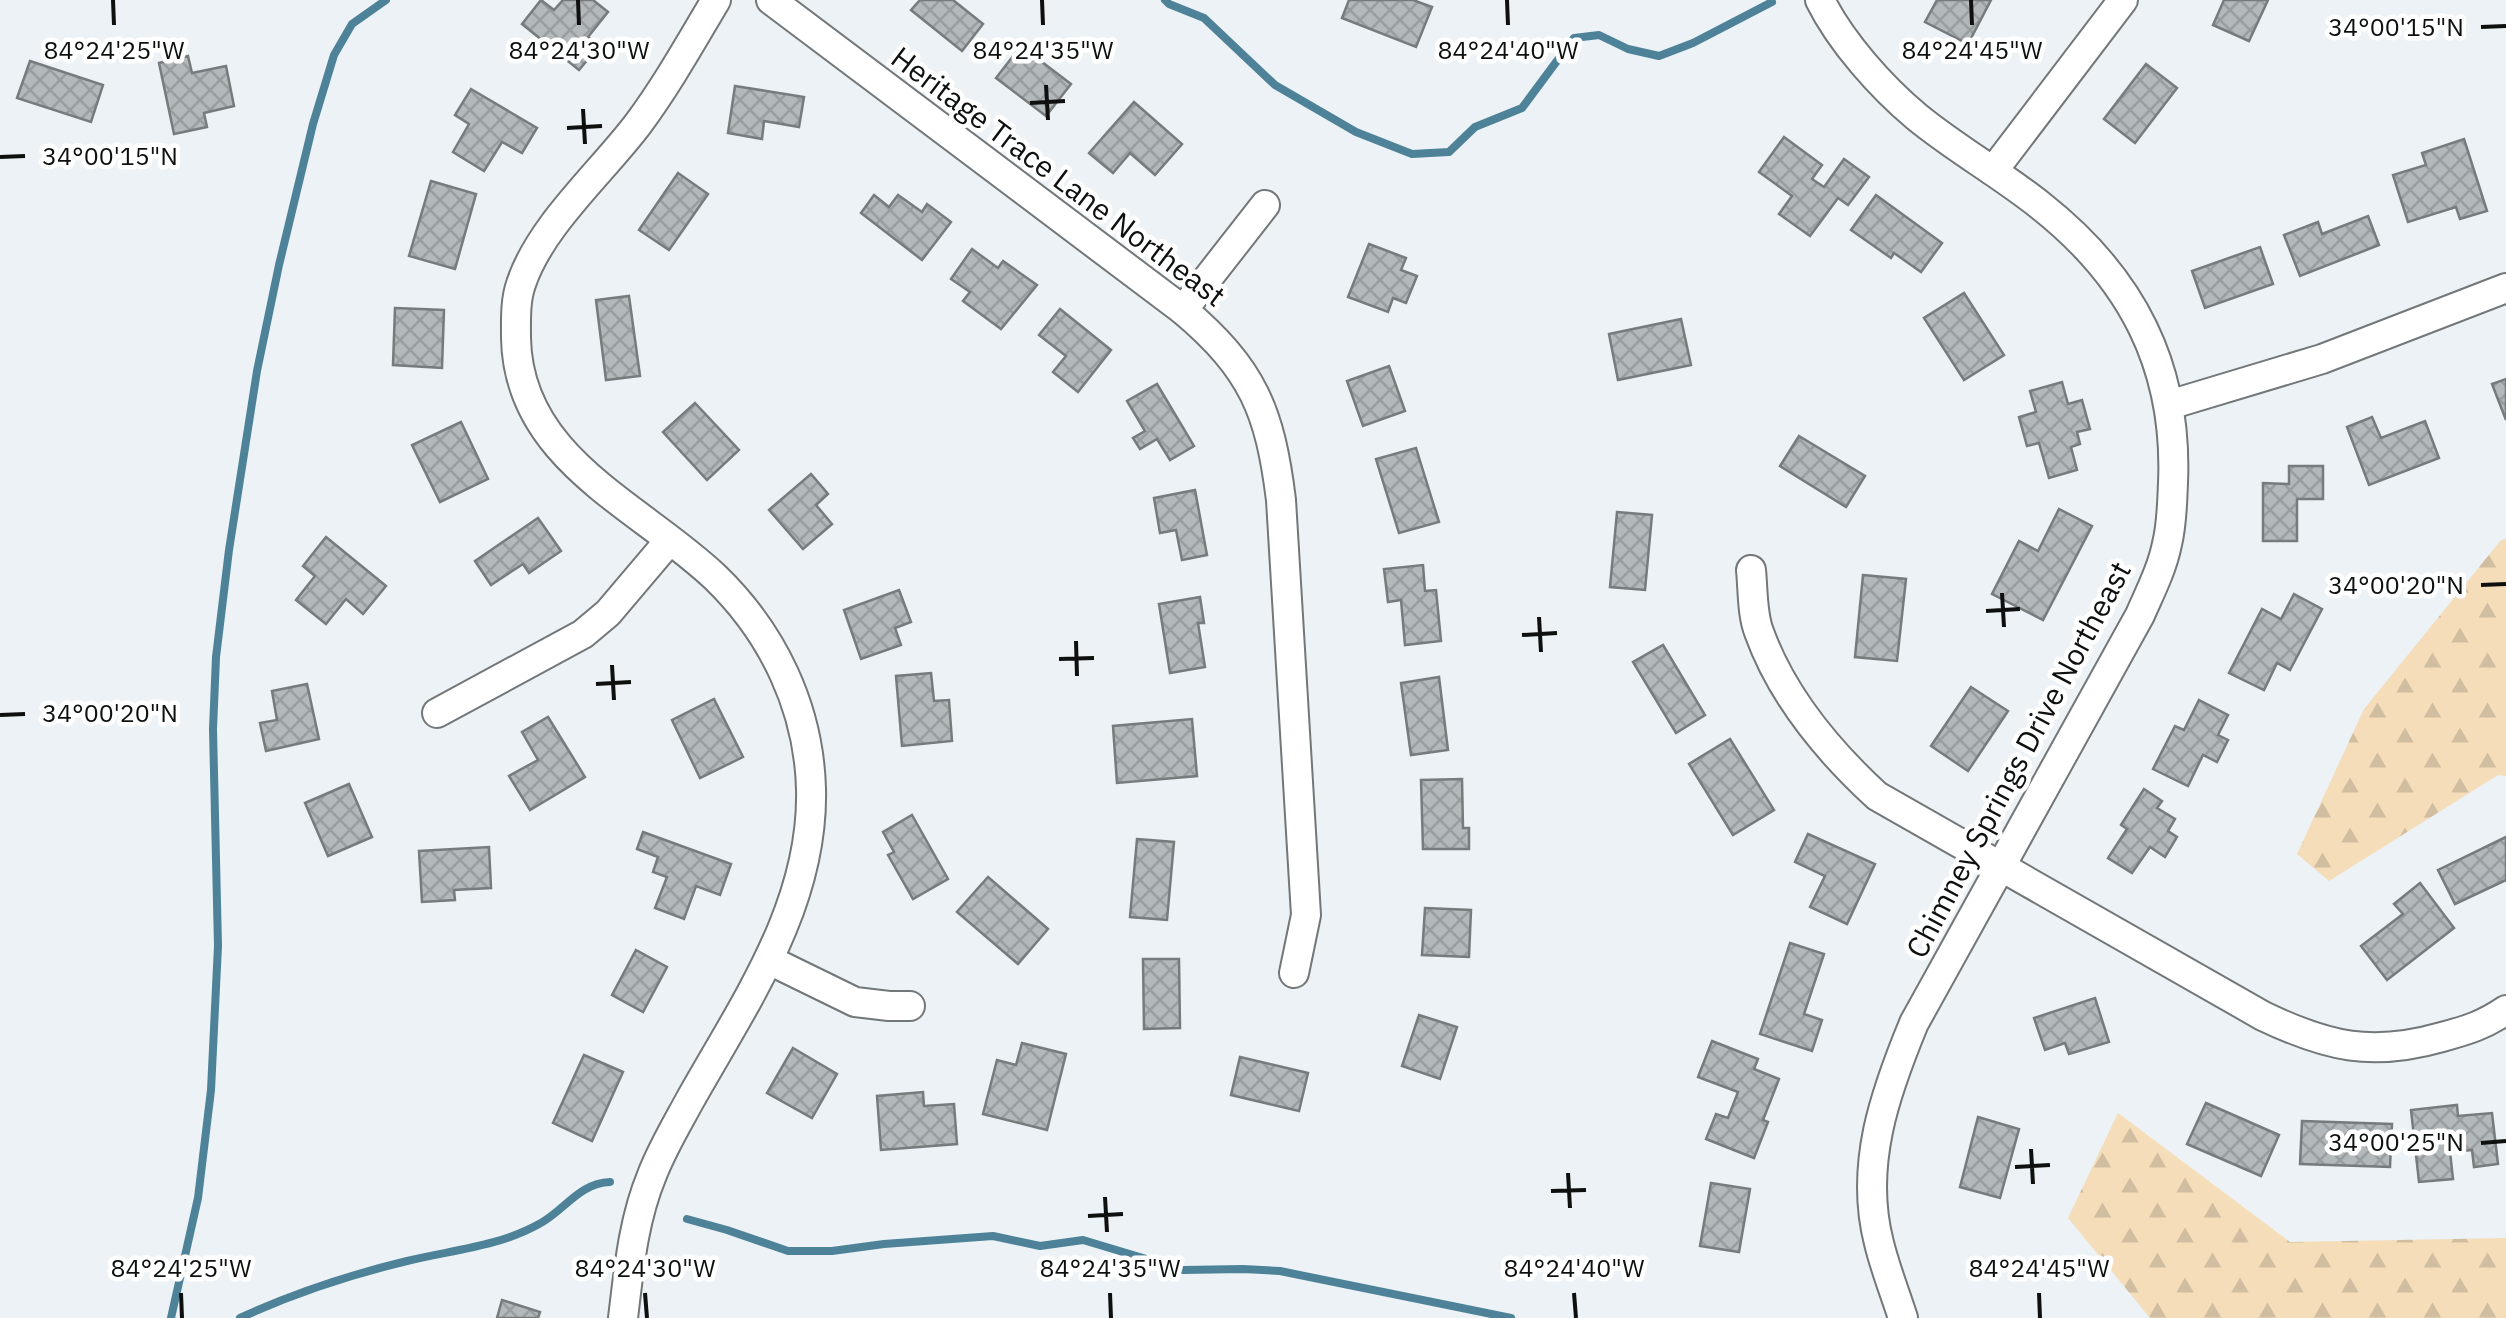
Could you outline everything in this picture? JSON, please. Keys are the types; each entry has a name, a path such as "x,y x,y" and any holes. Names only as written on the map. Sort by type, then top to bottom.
{"street":[{"path":"624,1318 635,1227 650,1178 769,960 793,903 810,835 811,783 804,730 786,677 750,617 714,577 579,468 541,424 518,364 517,308 519,288 545,236 637,125 716,0"},
{"name":"Heritage Trace Lane Northeast","path":"771,0 1183,310 1214,337 1239,367 1256,397 1268,426 1280,500 1306,915 1294,973"},
{"name":"Chimney Springs Drive Northeast","path":"1820,0 1857,54 1918,117 2043,207 2112,277 2151,342 2169,405 2174,452 2167,546 2158,574 2122,651 1914,1023 1892,1076 1880,1116 1872,1177 1873,1211 1878,1242 1903,1318"},
{"path":"1993,170 2124,0"},
{"path":"1183,310 1265,205"},
{"path":"2169,405 2337,354 2506,288"},
{"path":"437,714 582,634 608,614 669,542"},
{"path":"1751,570 1758,629 1777,671 1818,735 1877,796 2297,1032 2328,1042 2385,1049 2484,1025 2506,1010"},
{"path":"769,960 855,1002 910,1006"}],"green space":[{"path":"2506,539 2506,776 2498,775 2329,881 2297,854 2364,709 2501,540"},
{"path":"2118,1113 2290,1242 2506,1238 2506,1318 2150,1318 2068,1218"}],"building":[{"path":"541,0 554,10 563,0 593,0 608,12 588,37 599,46 579,70 522,24"},
{"path":"920,0 953,0 983,24 962,51 911,10"},
{"path":"1349,0 1413,0 1432,7 1416,47 1342,18"},
{"path":"1937,0 1991,0 1968,44 1925,22"},
{"path":"2224,0 2268,0 2249,41 2213,25"},
{"path":"1021,46 1071,84 1046,116 996,78"},
{"path":"188,56 192,73 226,66 234,106 204,113 207,127 174,134 159,63"},
{"path":"30,61 103,85 91,122 17,98"},
{"path":"2146,64 2177,88 2135,143 2104,119"},
{"path":"735,86 804,97 799,127 764,121 762,139 728,133"},
{"path":"471,89 537,128 522,153 502,142 484,171 453,152 469,124 455,115"},
{"path":"1134,102 1182,144 1155,175 1130,153 1113,173 1089,153"},
{"path":"1784,137 1822,165 1812,179 1824,187 1844,159 1869,177 1848,205 1838,198 1810,236 1779,214 1792,196 1759,172"},
{"path":"2464,139 2487,211 2460,219 2456,207 2408,222 2393,175 2426,165 2422,153"},
{"path":"678,173 708,194 669,250 639,230"},
{"path":"431,181 476,194 455,269 409,256"},
{"path":"874,195 889,207 898,195 922,212 927,204 951,222 922,260 861,213"},
{"path":"1876,195 1942,243 1921,272 1894,253 1891,258 1851,230"},
{"path":"2368,216 2379,245 2300,276 2284,235 2318,222 2322,234"},
{"path":"1369,244 1406,258 1401,270 1417,276 1406,303 1393,298 1388,312 1348,297"},
{"path":"2260,247 2273,284 2205,308 2192,271"},
{"path":"972,249 998,268 1003,261 1037,285 1001,329 963,301 970,292 951,279"},
{"path":"1964,293 2004,355 1964,380 1924,318"},
{"path":"629,296 640,376 606,380 596,300"},
{"path":"395,308 444,310 442,368 393,365"},
{"path":"1060,309 1111,350 1078,392 1053,372 1066,356 1039,335"},
{"path":"1681,319 1691,365 1618,380 1609,334"},
{"path":"1389,366 1405,411 1363,426 1347,381"},
{"path":"2506,379 2506,420 2492,384"},
{"path":"2062,382 2068,404 2082,400 2090,429 2077,432 2080,444 2071,447 2077,470 2049,478 2039,443 2027,446 2019,417 2036,412 2030,391"},
{"path":"1157,384 1194,446 1170,460 1157,439 1140,449 1133,438 1145,431 1127,401"},
{"path":"695,403 739,450 707,480 663,432"},
{"path":"2372,417 2381,438 2425,421 2439,458 2369,485 2347,427"},
{"path":"461,422 488,479 440,502 412,445"},
{"path":"1799,436 1865,476 1846,507 1780,466"},
{"path":"1416,448 1439,522 1399,533 1376,459"},
{"path":"2289,466 2323,466 2323,499 2297,499 2297,541 2263,541 2263,483 2289,484"},
{"path":"811,474 828,494 816,505 832,524 803,549 769,510"},
{"path":"1195,490 1207,555 1182,560 1176,530 1160,533 1154,498"},
{"path":"2059,509 2092,526 2043,620 1992,594 2019,541 2038,551"},
{"path":"1617,512 1652,515 1645,590 1610,587"},
{"path":"538,518 561,551 529,573 523,564 491,585 475,561"},
{"path":"326,537 386,586 363,614 346,599 326,624 296,600 315,576 303,566"},
{"path":"1423,565 1425,591 1436,590 1441,641 1405,645 1401,600 1388,602 1384,569"},
{"path":"1863,575 1906,579 1897,661 1855,657"},
{"path":"899,590 911,622 895,628 901,645 861,659 844,610"},
{"path":"2294,594 2322,609 2290,670 2277,663 2264,690 2229,673 2262,609 2281,619"},
{"path":"1200,597 1204,623 1198,623 1205,667 1170,673 1159,604"},
{"path":"1663,645 1705,715 1676,733 1633,662"},
{"path":"931,673 934,701 949,700 952,741 902,746 896,676"},
{"path":"1439,677 1448,750 1411,755 1401,683"},
{"path":"307,684 319,739 266,751 260,723 277,720 272,691"},
{"path":"1971,687 2008,711 1968,771 1931,746"},
{"path":"714,699 743,757 700,778 672,720"},
{"path":"2199,700 2228,715 2218,735 2228,740 2217,762 2203,755 2188,786 2153,769 2175,726 2184,730"},
{"path":"548,717 585,777 530,810 509,776 538,760 522,732"},
{"path":"1192,719 1197,776 1117,783 1113,726"},
{"path":"1730,739 1774,810 1733,835 1689,764"},
{"path":"1462,779 1463,828 1469,828 1469,849 1423,849 1421,780"},
{"path":"349,784 372,837 328,856 305,803"},
{"path":"2144,789 2162,801 2157,808 2175,819 2168,831 2177,837 2165,857 2150,847 2132,873 2108,858 2127,829 2121,825"},
{"path":"912,815 948,879 913,899 888,855 894,852 883,832"},
{"path":"643,832 731,864 720,895 696,886 684,919 655,908 667,877 653,872 658,857 637,849"},
{"path":"1808,834 1875,864 1847,924 1810,907 1825,876 1795,862"},
{"path":"2506,837 2506,880 2455,904 2438,870"},
{"path":"1137,839 1174,842 1167,920 1130,917"},
{"path":"489,847 491,888 454,890 455,900 422,902 419,851"},
{"path":"988,877 1048,929 1018,964 957,912"},
{"path":"2420,883 2454,928 2387,980 2361,946 2403,914 2394,904"},
{"path":"1425,908 1471,910 1469,957 1422,955"},
{"path":"1790,943 1824,954 1804,1014 1822,1020 1812,1051 1760,1034"},
{"path":"636,950 667,967 643,1012 612,995"},
{"path":"1143,959 1179,959 1180,1028 1144,1029"},
{"path":"2095,998 2109,1042 2069,1054 2065,1043 2045,1050 2034,1018"},
{"path":"1419,1015 1457,1027 1440,1079 1402,1066"},
{"path":"1712,1041 1758,1059 1754,1069 1779,1079 1754,1158 1706,1139 1716,1114 1728,1118 1738,1092 1698,1077"},
{"path":"1022,1043 1066,1054 1047,1130 983,1114 997,1060 1016,1065"},
{"path":"793,1048 837,1074 812,1118 767,1093"},
{"path":"584,1055 623,1072 592,1141 553,1123"},
{"path":"1240,1057 1308,1073 1299,1111 1231,1095"},
{"path":"923,1092 924,1106 954,1104 957,1144 881,1150 877,1096"},
{"path":"2206,1103 2279,1135 2261,1176 2187,1144"},
{"path":"2457,1105 2458,1116 2492,1113 2498,1164 2474,1167 2472,1150 2450,1152 2453,1179 2419,1182 2411,1110"},
{"path":"1978,1117 2019,1129 2000,1198 1960,1187"},
{"path":"2302,1121 2392,1124 2390,1167 2300,1164"},
{"path":"1711,1183 1750,1189 1739,1252 1700,1246"},
{"path":"502,1300 540,1312 538,1318 497,1318"}],"waterway":[{"path":"171,1318 198,1198 211,1090 218,946 213,729 216,657 257,371 313,124 334,55 352,24 386,0"},
{"path":"1165,0 1204,18 1275,85 1356,132 1412,154 1449,152 1475,127 1522,108 1574,38 1599,35 1628,49 1659,56 1772,2"},
{"path":"240,1318 343,1279 507,1238 548,1219 589,1187 610,1182"},
{"path":"687,1219 788,1251 832,1251 993,1236 1040,1246 1083,1240 1183,1270 1280,1271 1511,1318"}]}
